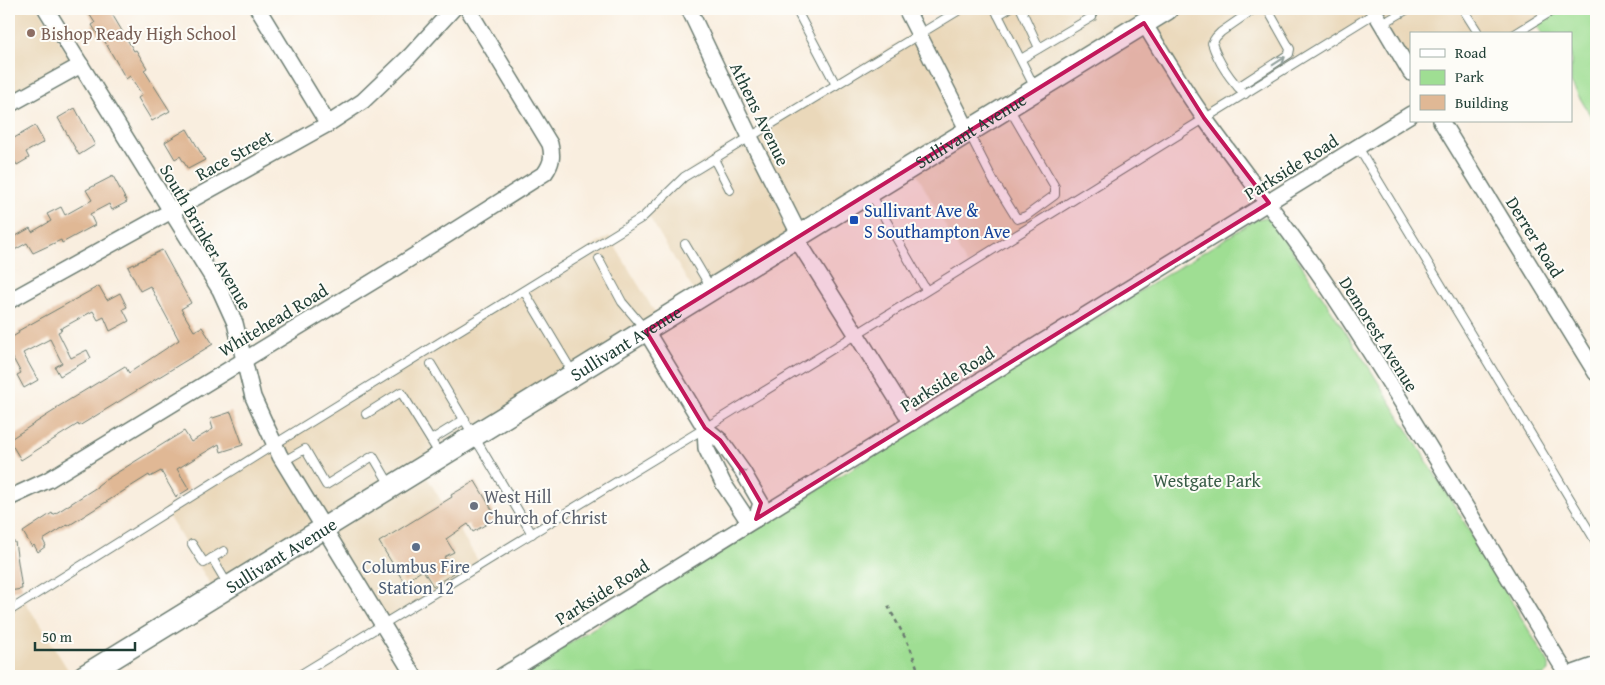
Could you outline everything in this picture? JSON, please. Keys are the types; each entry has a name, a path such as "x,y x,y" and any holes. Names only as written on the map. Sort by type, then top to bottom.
{"main road":[{"name":"Sullivant Avenue","path":"84,676 392,487 436,448 470,428 574,375 1036,90 1140,16 1167,9"}],"street":[{"name":"South Brinker Avenue","path":"46,9 220,290 235,323 253,397 275,444 414,676"},
{"path":"258,9 328,124"},
{"name":"Race Street","path":"9,301 172,212 328,124 363,102 410,56 453,9"},
{"name":"Whitehead Road","path":"9,498 48,480 539,178 550,166 552,158 550,144 468,9"},
{"name":"Athens Avenue","path":"689,9 798,237 912,423"},
{"path":"906,9 918,36 968,131"},
{"path":"1376,15 1410,71"},
{"name":"Demorest Avenue","path":"1140,16 1204,118 1269,203 1337,301 1567,676"},
{"path":"9,105 81,65"},
{"name":"Parkside Road","path":"502,676 1410,115"},
{"name":"Derrer Road","path":"1442,122 1596,373"},
{"path":"646,331 706,428 720,440 743,472 761,503 756,519 745,516 723,483 706,448 706,428"},
{"path":"1567,676 1596,665"}],"lane":[{"path":"796,9 836,85"},
{"path":"9,611 643,217 684,177 961,9"},
{"path":"1008,9 997,12 1036,90"},
{"path":"1021,9 1040,48"},
{"path":"1020,59 1092,17 1088,9"},
{"path":"1245,94 1216,55 1212,43 1221,32 1254,9"},
{"path":"1238,87 1289,54 1290,50 1266,9"},
{"path":"298,676 706,428 1204,118 1376,15 1408,9"},
{"path":"1463,9 1477,31"},
{"path":"1518,32 1555,9"},
{"path":"968,131 993,180 1017,219 1026,216 1055,196 1055,187 1009,107"},
{"path":"1358,147 1596,542"},
{"path":"714,159 730,190"},
{"path":"870,192 926,290"},
{"path":"685,244 712,290"},
{"path":"599,259 622,302 646,331"},
{"path":"524,290 574,375"},
{"path":"431,364 532,534"},
{"path":"366,414 401,392 436,448"},
{"path":"284,461 305,449 326,485 374,456 392,487"},
{"path":"192,544 204,563 224,551"},
{"path":"212,558 229,587"}],"path":[{"path":"888,606 910,647 920,676"}],"highlighted area":[{"path":"1144,23 1204,118 1269,203 756,519 761,503 743,472 720,440 705,428 646,331"}],"shaded area":[{"name":"Bishop Ready High School","path":"9,9 39,9 69,57 64,69 9,99"},
{"path":"954,9 1560,9 1524,32 1410,32 1410,77 1373,15 967,265 915,171 699,300 644,208 681,175"},
{"path":"609,236 662,324 423,471 482,567 381,629 322,533 218,597 164,509"},
{"path":"23,598 72,676 9,676 9,606"}],"green space":[{"path":"1560,9 1596,9 1596,125 1572,85 1572,32 1541,32 1536,24"},
{"name":"Westgate Park","path":"1266,217 1272,220 1370,369 1454,505 1549,664 1549,671 1543,676 516,676 1257,219"}],"building":[{"path":"86,9 109,9 134,51 136,50 147,68 144,70 170,111 152,121 138,98 142,95 130,76 126,79 100,33 98,35 92,25 95,23"},
{"path":"75,108 95,145 79,155 58,118"},
{"path":"35,126 44,142 26,152 29,158 17,165 9,151 9,141"},
{"path":"187,129 205,160 188,169 180,156 175,159 165,142"},
{"path":"113,176 127,202 112,210 109,204 90,214 95,225 62,243 61,240 33,253 27,243 9,253 9,240 30,228 32,232 51,221 47,214 61,207 65,215 92,200 86,190"},
{"path":"162,250 191,303 181,309 194,331 202,327 213,344 21,460 9,440 56,408 125,366 129,373 179,340 150,286 140,291 128,267"},
{"path":"99,286 107,300 120,293 127,307 123,309 129,321 110,331 104,317 98,320 93,311 60,329 62,330 58,332 71,358 87,350 91,358 60,376 55,367 62,363 50,339 23,353 38,380 24,388 17,375 21,373 9,351 9,339 19,333 18,331"},
{"path":"231,412 243,445 221,452 219,444 177,469 189,489 176,497 161,471 150,477 149,475 43,540 46,546 38,552 34,545 32,547 23,532 52,513 53,515 184,431 191,442 213,429 210,419"},
{"name":"Columbus Fire Station 12","path":"475,481 497,518 473,532 468,524 446,539 454,552 444,557 454,573 433,586 423,570 404,582 379,542"},
{"path":"9,542 15,542 22,589 9,591"}],"place":[{"name":"Bishop Ready High School","path":"31,33"},
{"name":"Sullivant Ave & S Southampton Ave","path":"854,220"},
{"name":"West Hill Church of Christ","path":"474,506"},
{"name":"Columbus Fire Station 12","path":"416,547"}]}
